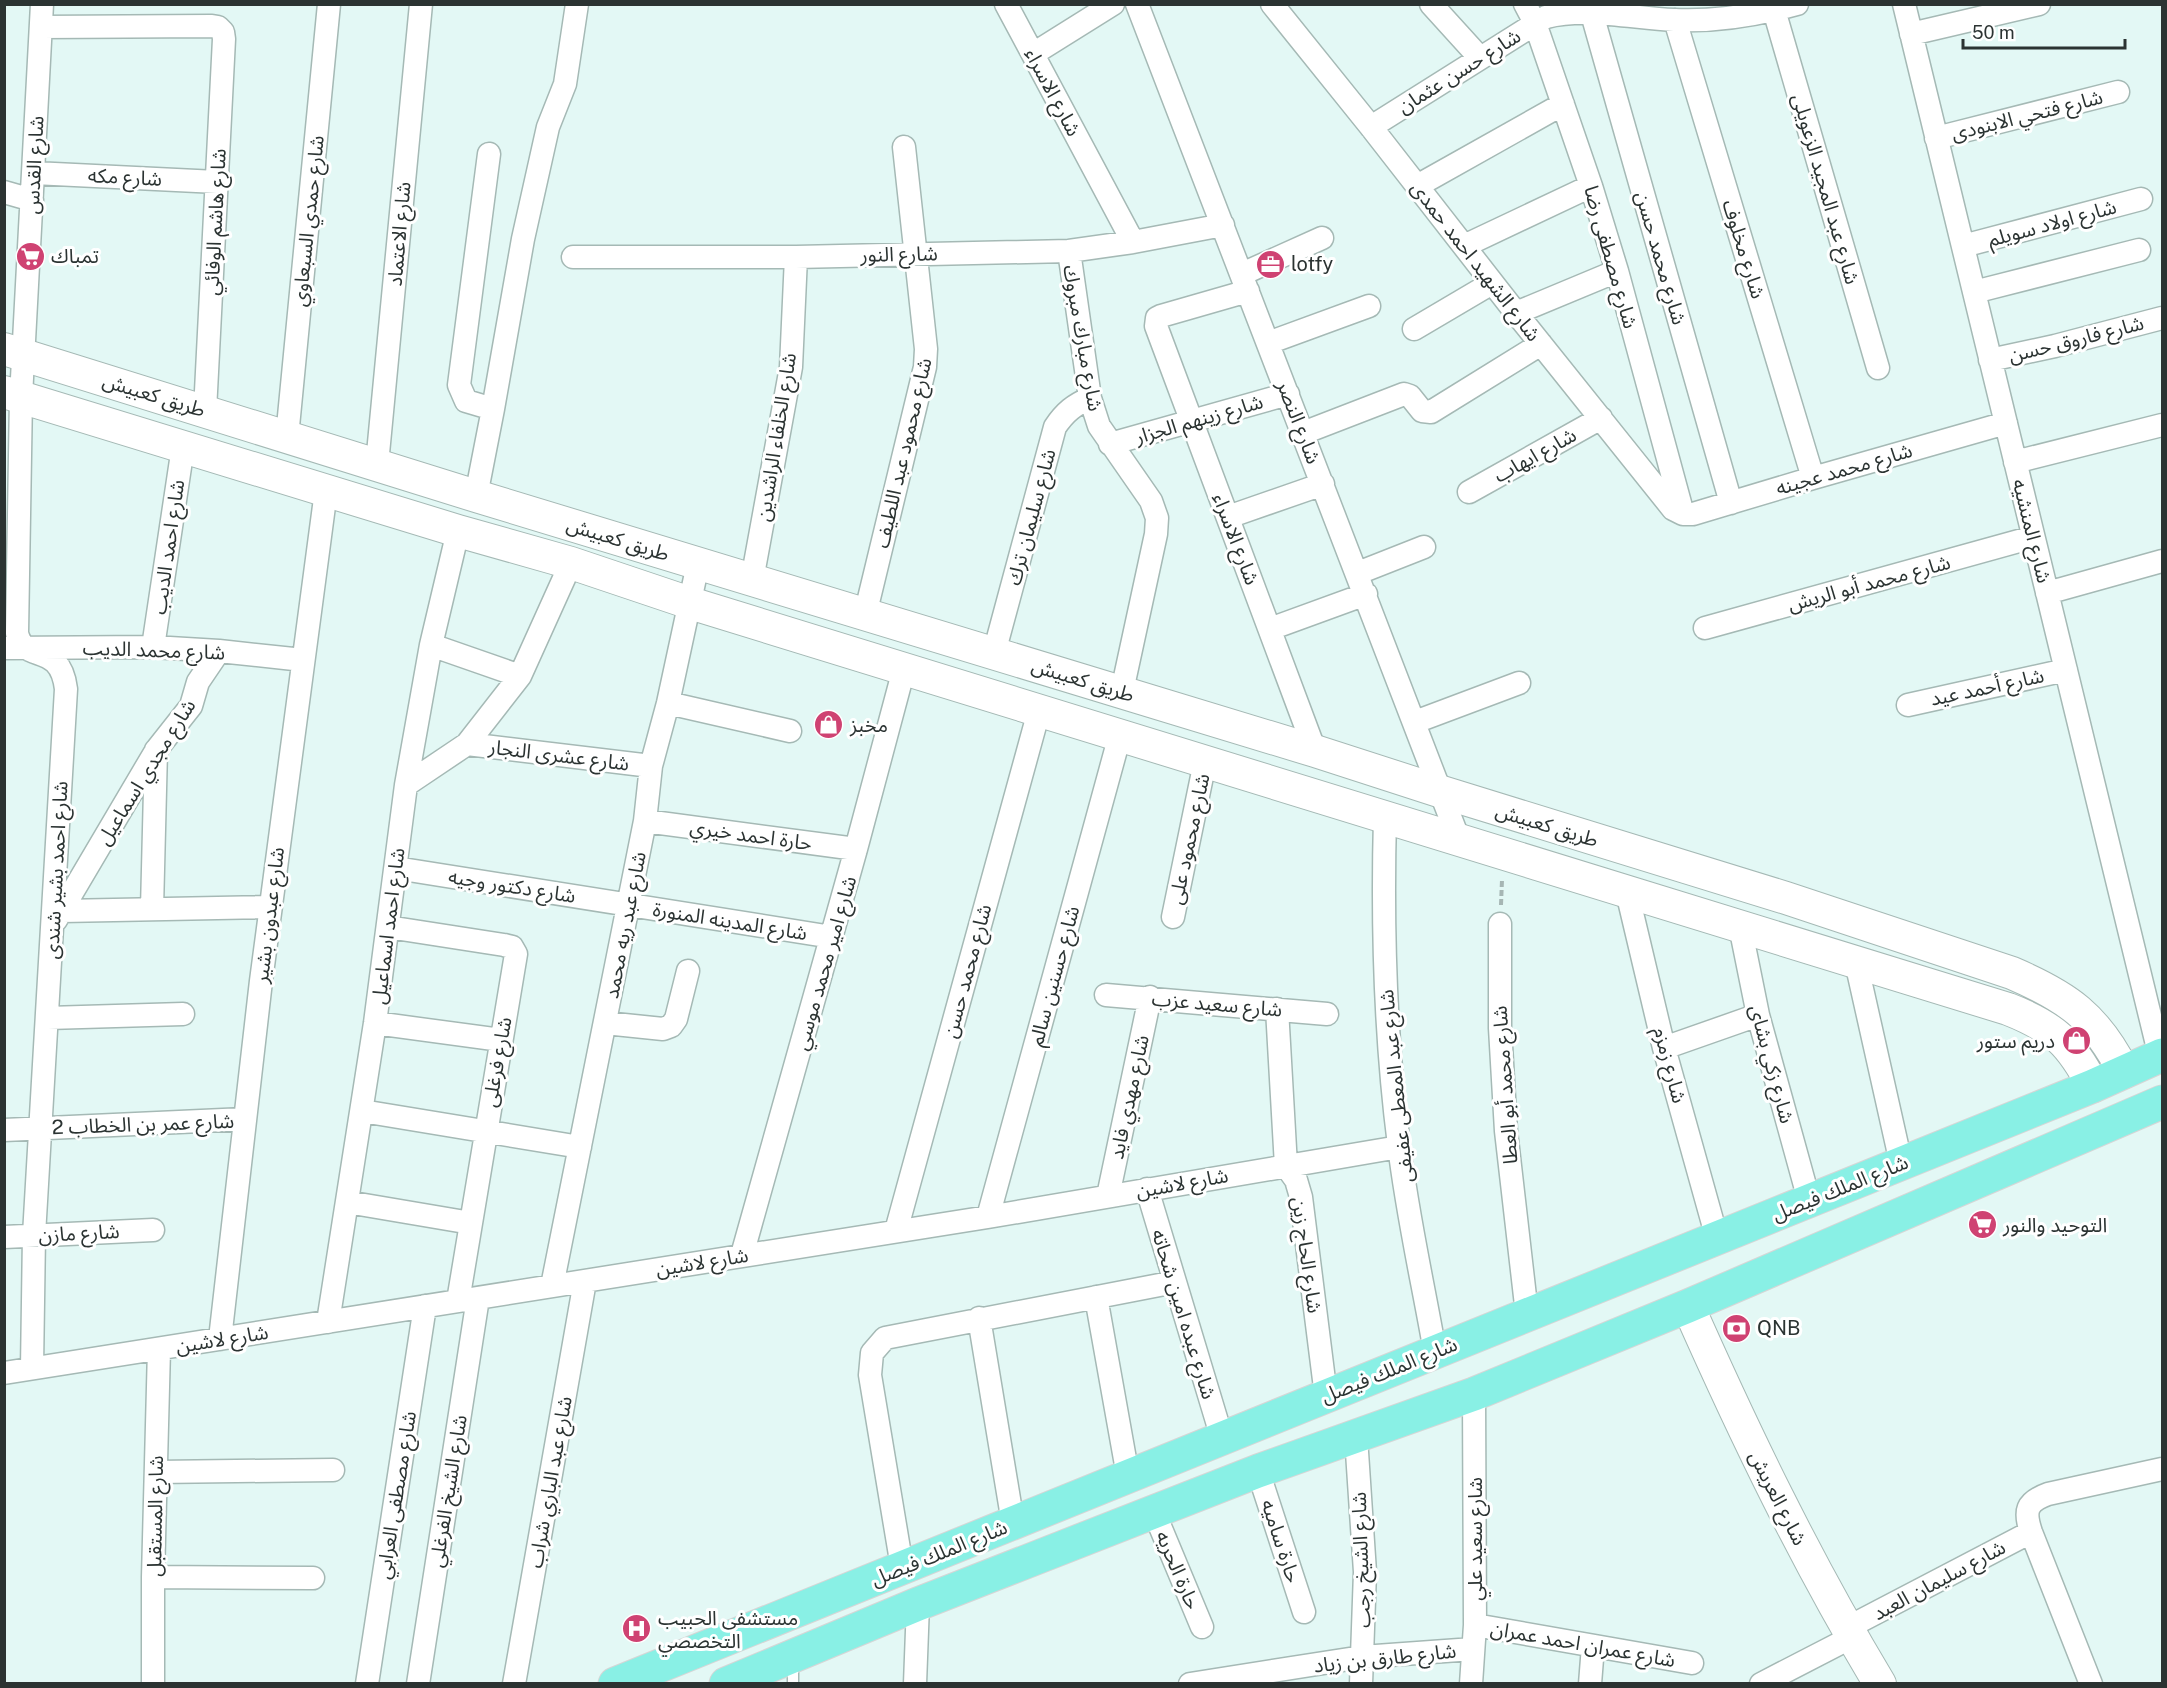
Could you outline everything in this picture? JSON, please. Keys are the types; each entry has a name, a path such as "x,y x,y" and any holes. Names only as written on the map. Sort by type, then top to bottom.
{"main road":[{"name":"شارع الملك فيصل","path":"615,1683 2093,1086 2161,1056"},
{"name":"شارع الملك فيصل","path":"726,1683 793,1670 918,1604 1258,1471 1474,1394 1688,1306 2163,1102"}],"street":[{"name":"شارع القدس","path":"13,395 14,352 32,200 42,4"},
{"name":"شارع حمدي السبعاوي","path":"287,437 329,4"},
{"name":"شارع الاعتماد","path":"377,464 421,4"},
{"path":"476,496 523,239 548,127 565,84 577,4"},
{"name":"شارع الاسراء","path":"1006,4 1133,242"},
{"path":"1033,54 1113,4"},
{"name":"شارع النصر","path":"1137,4 1460,840"},
{"name":"شارع الشهيد احمد حمدى","path":"1272,4 1673,509 1683,514"},
{"path":"1431,4 1480,58"},
{"name":"شارع حسن عثمان","path":"1371,127 1480,58 1530,14 1546,17 1560,14 1646,11 1675,20 1725,18 1797,4"},
{"name":"شارع المنشيه","path":"1904,4 2161,1056"},
{"path":"1911,34 2039,4"},
{"name":"شارع عبد المجيد الزعويلى","path":"1774,10 1878,368"},
{"name":"شارع مصطفى رضا","path":"1530,14 1591,186 1617,271 1683,514"},
{"name":"شارع محمد حسن","path":"1592,14 1731,503"},
{"name":"شارع مخلوف","path":"1675,20 1813,478"},
{"name":"شارع هاشم الوفائي","path":"41,27 212,26 218,27 223,32 205,411"},
{"name":"شارع فتحي الابنودى","path":"1936,138 2118,92"},
{"path":"1417,186 1563,104"},
{"name":"شارع محمود عبد اللطيف","path":"865,615 925,367 927,349 904,147"},
{"path":"489,154 459,385 466,401 493,409"},
{"name":"شارع مكه","path":"34,173 217,182"},
{"path":"1464,246 1591,186"},
{"path":"4,192 32,200"},
{"name":"شارع اولاد سويلم","path":"1963,246 2141,199"},
{"name":"شارع النور","path":"573,257 796,257 1069,251 1223,225"},
{"path":"1245,283 1322,238"},
{"path":"1974,292 2139,250"},
{"name":"شارع مبارك مبروك","path":"1069,251 1090,398 1099,426 1151,501 1157,518 1156,534 1122,691"},
{"name":"شارع الخلفاء الراشدين","path":"752,580 791,367 796,257"},
{"path":"1516,313 1617,271"},
{"name":"شارع الاسراء","path":"1245,283 1161,316 1157,318 1156,327 1315,751"},
{"path":"1414,329 1492,283"},
{"path":"1268,343 1369,306"},
{"name":"شارع فاروق حسن","path":"1990,360 2163,318"},
{"path":"1303,433 1404,394 1410,396 1422,411 1431,412 1541,344"},
{"name":"طريق كعبيش","path":"14,352 698,564 1122,691 1786,898 2012,973 2068,1001 2091,1022 2110,1046 2124,1072"},
{"name":"شارع زينهم الجزار","path":"1110,444 1288,394"},
{"name":"طريق كعبيش","path":"13,395 458,531 571,563 690,603 2008,1009 2036,1020 2060,1037 2079,1059 2093,1086"},
{"path":"13,395 17,633 22,645 27,648"},
{"name":"شارع سليمان ترك","path":"994,653 1055,427 1073,405 1090,398"},
{"name":"شارع ايهاب","path":"1469,492 1600,418"},
{"name":"شارع محمد عجينه","path":"1683,514 1693,514 2006,423"},
{"path":"2015,462 2163,425"},
{"name":"شارع احمد الديب","path":"153,647 183,447"},
{"path":"1228,517 1323,483"},
{"name":"شارع عبدون بشير","path":"220,1339 270,907 326,491"},
{"name":"شارع احمد اسماعيل","path":"328,1322 375,1023 406,785 431,645 458,531"},
{"name":"شارع محمد أبو الريش","path":"1705,628 2033,537"},
{"path":"1358,573 1424,547"},
{"path":"2047,593 2162,561"},
{"path":"406,785 467,744 520,676 571,563"},
{"name":"شارع عبد ريه محمد","path":"552,1286 645,821 651,766 668,704 698,564"},
{"path":"1270,629 1366,594"},
{"path":"431,645 520,676"},
{"name":"شارع محمد الديب","path":"4,648 153,647 303,660"},
{"name":"شارع احمد بشير شندى","path":"27,648 50,657 59,665 65,677 66,689 58,918 48,1018 34,1235 32,1368"},
{"name":"شارع مجدي اسماعيل","path":"58,918 157,749 191,706 198,682 219,651"},
{"name":"شارع امير محمد موسي","path":"742,1255 832,937 904,669"},
{"name":"شارع أحمد عيد","path":"1908,705 2066,670"},
{"path":"1415,722 1519,683"},
{"path":"668,704 790,731"},
{"name":"شارع محمد حسن","path":"896,1231 1039,711"},
{"name":"شارع حسنين سالم","path":"988,1217 1119,735"},
{"name":"شارع عشرى النجار","path":"467,744 651,766"},
{"path":"152,909 157,749"},
{"name":"شارع محمود على","path":"1173,917 1205,762"},
{"name":"شارع عبد المعطى عفيفى","path":"1385,817 1384,967 1389,1057 1399,1147 1435,1352"},
{"name":"حارة احمد خيري","path":"645,821 856,849"},
{"name":"شارع دكتور وجيه","path":"396,868 628,904"},
{"name":"شارع زمزم","path":"1627,892 1664,1048 1717,1238"},
{"path":"1774,937 1786,898"},
{"name":"شارع المدينه المنورة","path":"628,904 832,937"},
{"path":"58,918 152,909 270,907"},
{"name":"شارع محمد أبو العطا","path":"1500,924 1500,1028 1506,1131 1527,1314"},
{"name":"شارع زكي بشاى","path":"1740,926 1758,1015 1809,1200"},
{"name":"شارع فرغلى","path":"388,927 504,945 514,950 516,958 471,1222 468,1299"},
{"path":"1856,962 1901,1163"},
{"path":"605,1023 663,1029 671,1026 676,1019 688,971"},
{"name":"شارع سعيد عزب","path":"1106,995 1327,1014"},
{"name":"شارع مهدي فايد","path":"1108,1196 1150,997"},
{"name":"شارع الحاج زين","path":"1277,1009 1286,1166 1296,1180 1301,1197 1326,1396"},
{"path":"48,1018 183,1014"},
{"path":"1664,1048 1758,1015"},
{"path":"375,1023 501,1040"},
{"path":"362,1111 580,1147"},
{"name":"شارع عمر بن الخطاب 2","path":"4,1130 245,1119"},
{"name":"شارع لاشين","path":"4,1373 988,1217 1399,1147"},
{"name":"شارع عبده امين شحاته","path":"1147,1189 1222,1438"},
{"path":"347,1203 471,1222"},
{"name":"شارع مازن","path":"4,1237 153,1230"},
{"name":"شارع عبد الباري شراب","path":"514,1683 585,1281"},
{"path":"902,1567 870,1375 872,1353 885,1338 979,1318 1175,1282"},
{"path":"1096,1297 1128,1476"},
{"name":"شارع الشيخ الفرغلي","path":"418,1683 468,1299"},
{"name":"شارع مصطفى العرابي","path":"367,1683 425,1306"},
{"name":"شارع العريش","path":"1688,1306 1737,1419 1790,1524 1849,1632 1880,1683"},
{"path":"979,1318 1013,1523"},
{"name":"شارع المستقبل","path":"153,1683 153,1577 159,1349"},
{"name":"شارع سعيد علي","path":"1471,1683 1475,1625 1474,1394"},
{"name":"شارع الشيخ رجب","path":"1356,1437 1365,1572 1361,1683"},
{"path":"2091,1683 2031,1532 2028,1508 2036,1499 2048,1494 2163,1469"},
{"path":"156,1472 333,1470"},
{"name":"حارة ساميه","path":"1258,1471 1304,1612"},
{"name":"حارة الحريه","path":"1154,1512 1202,1627"},
{"name":"شارع سليمان العبد","path":"1761,1683 2031,1532"},
{"path":"153,1577 312,1578"},
{"path":"915,1683 918,1604"},
{"name":"شارع عمران احمد عمران","path":"1475,1625 1692,1663"},
{"path":"1590,1683 1593,1646"},
{"name":"شارع طارق بن زياد","path":"1190,1683 1362,1657 1473,1649"}],"path":[{"path":"1500,924 1503,854"}],"place":[{"name":"تمباك","path":"30,256"},
{"name":"lotfy","path":"1270,264"},
{"name":"مخبز","path":"829,725"},
{"name":"دريم ستور","path":"2076,1041"},
{"name":"التوحيد والنور","path":"1982,1225"},
{"name":"QNB","path":"1736,1328"},
{"name":"مستشفى الحبيب التخصصي","path":"637,1629"}]}
